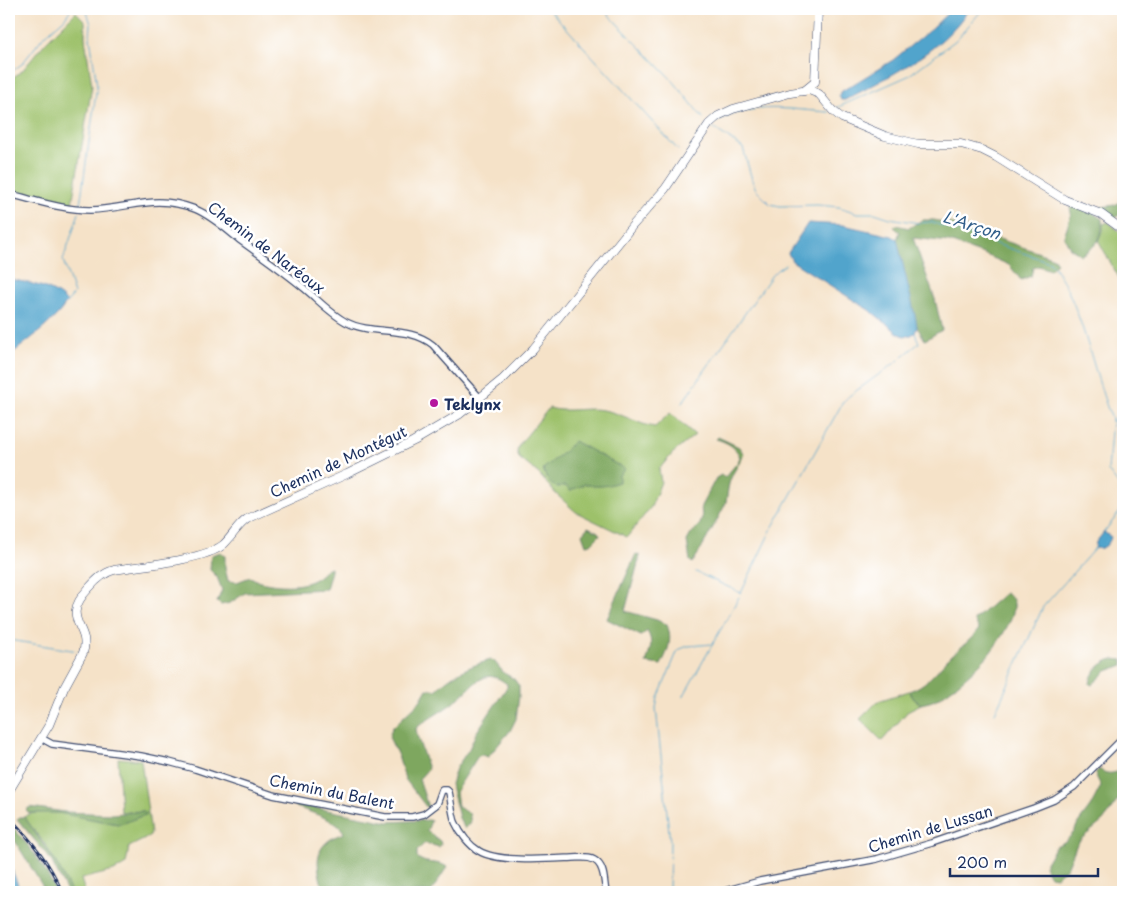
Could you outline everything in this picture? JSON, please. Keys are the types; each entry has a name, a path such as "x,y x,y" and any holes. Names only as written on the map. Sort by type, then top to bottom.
{"street":[{"path":"804,91 812,85 815,78 818,9"},
{"path":"815,78 823,99"},
{"path":"804,91 814,92 842,118 885,136 918,144 947,143 970,146 988,152 1064,200 1101,214 1123,230"},
{"name":"Chemin de Montégut","path":"9,790 49,725 85,647 75,614 78,601 101,576 114,570 170,561 216,549 224,544 240,524 247,519 347,474 414,441 460,414 508,374 533,349 633,225 665,189 709,124 718,116 733,109 804,91"},
{"name":"Chemin de Naréoux","path":"9,194 81,209 102,209 157,201 176,203 195,209 211,218 280,269 343,320 361,328 409,334 424,339 433,345 480,398"},
{"name":"Chemin du Balent","path":"41,738 52,744 141,756 169,762 274,795 384,817 412,818 424,814 437,804 442,790 445,789 449,792 455,821 461,832 479,851 487,855 530,860 590,858 600,864 606,892"},
{"name":"Chemin de Lussan","path":"721,892 760,881 877,859 932,843 1034,808 1054,800 1074,787 1123,738"}],"green space":[{"path":"76,12 85,21 85,38 92,86 72,204 9,190 9,80 22,71 46,42"},
{"path":"1123,200 1123,212 1115,218 1101,207 1115,205"},
{"path":"1070,206 1093,213 1102,219 1102,231 1098,240 1081,255 1070,248 1064,236 1071,215"},
{"path":"922,220 934,220 959,225 1054,258 1057,263 1050,270 1039,266 1033,268 1031,276 1021,280 1009,265 986,255 949,242 913,238 935,299 942,330 925,340 917,327 897,239 900,232 894,227 896,225 909,228"},
{"path":"1108,222 1123,234 1123,285 1098,240 1103,231 1103,224"},
{"path":"549,408 562,410 603,410 655,427 670,413 695,435 673,453 659,469 661,482 651,507 627,537 576,512 555,493 539,474 519,458 517,451 519,445"},
{"path":"718,437 739,447 744,454 730,481 725,505 692,563 690,561 687,541 700,524 702,518 701,506 716,478 721,475 726,476 740,457 731,445 716,439"},
{"path":"574,441 625,469 619,475 619,482 602,486 585,484 570,491 566,486 557,487 552,485 543,469"},
{"path":"588,527 600,535 591,544 586,545 582,534"},
{"path":"221,552 225,556 228,581 237,582 250,577 259,582 269,584 297,585 314,580 327,568 331,568 331,571 326,589 245,593 230,603 221,605 217,602 222,590 217,577 210,570 211,555"},
{"path":"636,554 640,556 625,611 657,620 667,625 670,636 669,645 661,665 646,663 651,643 647,631 641,636 607,619"},
{"path":"1005,593 1013,600 1014,610 1008,626 987,656 960,682 935,700 921,704 914,699 909,691 929,679 971,638 979,629 974,620"},
{"path":"1113,659 1123,660 1123,665 1107,671 1092,685 1090,684 1092,675 1097,668 1104,662"},
{"path":"491,660 504,673 514,679 519,686 516,719 510,731 488,757 478,756 456,791 458,807 469,813 471,822 465,829 459,818 451,784 456,768 469,749 476,733 507,687 507,684 494,677 486,677 475,683 451,705 416,728 428,769 419,779 427,808 405,779 399,758 389,737 392,728 420,701 427,689 436,690 461,671"},
{"path":"909,691 914,699 921,704 909,710 882,741 860,719 878,701"},
{"path":"118,758 141,760 151,834 129,847 126,864 114,871 81,879 85,892 71,892 44,843 24,817 42,812 118,824 145,815 144,811 121,812"},
{"path":"1099,769 1108,773 1123,770 1123,779 1120,783 1123,786 1123,793 1103,821 1077,844 1067,868 1056,877 1050,876 1044,866 1056,846 1066,841 1074,832 1090,807 1101,786 1095,774"},
{"path":"296,804 388,822 430,820 427,831 440,841 441,844 439,847 425,843 417,851 417,857 424,861 447,867 431,892 324,892 318,864 321,849 333,838 344,833 341,828 330,820 296,807"},
{"path":"30,807 65,812 112,814 144,811 146,815 118,824 58,813 29,813 26,810"},
{"path":"20,817 26,819 58,866 71,892 67,892 51,860 17,819"},
{"path":"9,823 36,856 56,892 46,892 9,831"}],"water":[{"path":"952,9 969,9 957,25 929,51 879,82 845,100 841,100 839,95 842,91 893,60"},
{"path":"808,223 843,225 892,236 897,239 916,320 917,327 915,333 904,336 898,333 872,312 792,261 788,253"},
{"path":"9,279 48,289 67,302 48,324 9,356"},
{"path":"1104,532 1111,537 1109,542 1103,548 1095,548 1096,542"},
{"path":"9,862 18,885 15,892 10,890 9,887"}],"waterway":[{"name":"L'Arçon","path":"9,73 22,64 43,37 64,19 71,9"},
{"path":"80,205 97,86 90,37 91,24 86,9"},
{"path":"549,9 678,150"},
{"name":"L'Arçon","path":"603,9 674,82 703,118"},
{"path":"836,108 908,76 956,40 983,9"},
{"path":"717,122 730,115 757,109 771,108 829,112"},
{"name":"L'Arçon","path":"712,127 743,148 753,183 757,191 770,204 780,206 817,205 839,207 857,213 875,213 890,218 919,223 931,222 1050,262 1073,302 1108,409 1114,422 1123,434"},
{"path":"66,303 74,294 63,260 79,213"},
{"path":"682,403 772,275 785,265"},
{"path":"902,357 919,343 915,333"},
{"path":"696,572 741,593 771,530 843,402 899,360"},
{"path":"1112,419 1108,471 1123,490"},
{"path":"1104,532 1123,508"},
{"path":"995,713 1043,607 1096,547"},
{"path":"683,697 739,597"},
{"path":"9,640 78,651"},
{"path":"669,892 670,842 656,708 658,698 678,650 688,646 713,644"}],"railway":[{"path":"9,817 39,852 52,871 62,892"}],"place":[{"name":"Teklynx","path":"434,403"}]}
